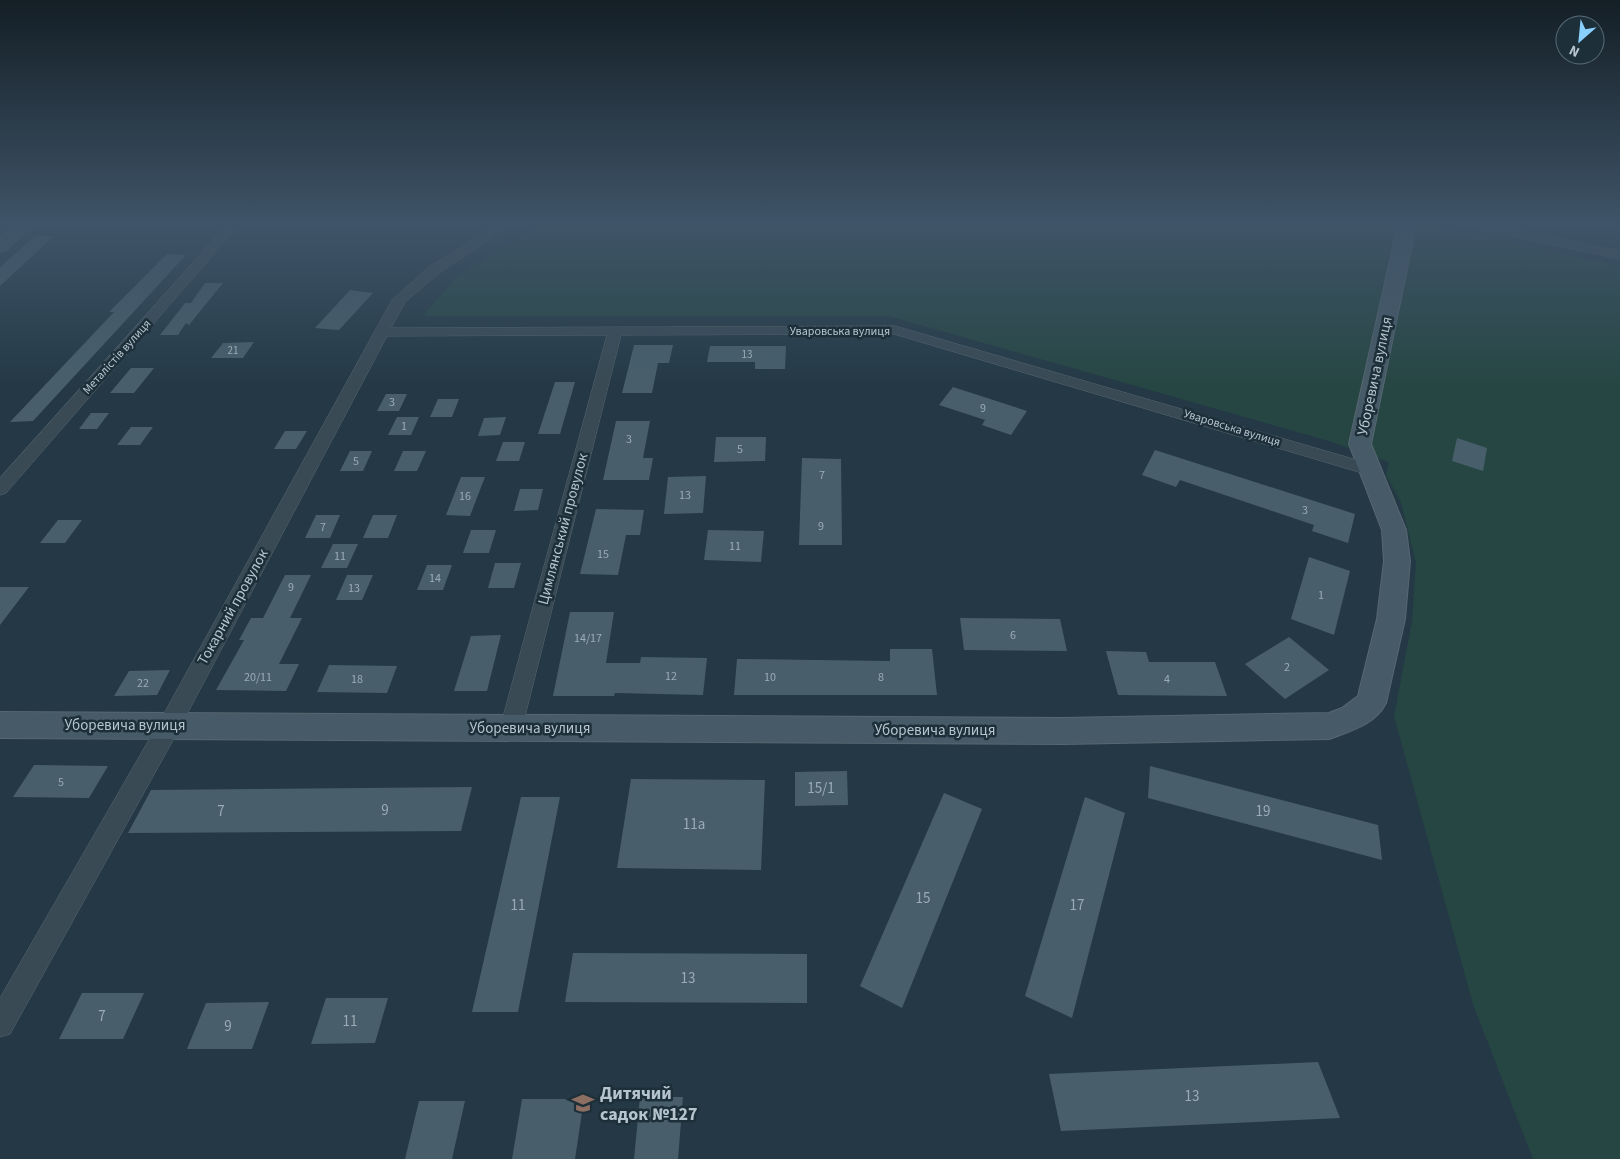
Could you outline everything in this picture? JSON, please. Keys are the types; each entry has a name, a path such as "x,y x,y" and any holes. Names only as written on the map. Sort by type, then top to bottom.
{"street":[{"name":"Металістів вулиця","path":"0,489 185,279"},
{"name":"Токарний провулок","path":"0,1024 169,726 399,300 424,279"},
{"name":"Уборевича вулиця","path":"0,725 1064,731 1330,726 1353,716 1371,702 1391,619 1397,561 1394,530 1368,469 1360,444 1396,279"},
{"name":"Уваровська вулиця","path":"383,332 895,330 1368,469"},
{"name":"Цимлянський провулок","path":"511,728 615,331"}],"green space":[{"path":"454,279 1620,279 1620,1159 1533,1159 1473,1004 1394,716 1412,622 1416,563 1401,502 1386,475 1389,462 1329,441 889,316 423,316"}],"building":[{"path":"0,279 7,279 0,286"},
{"path":"142,279 164,279 33,421 10,422 114,312 109,312"},
{"path":"205,283 223,283 189,325 186,323 178,335 160,335 185,303 191,303"},
{"path":"350,290 373,293 339,330 315,328"},
{"path":"254,342 243,358 211,358 223,343"},
{"path":"634,345 673,345 669,363 658,363 652,393 622,393"},
{"path":"710,346 786,346 785,369 755,369 755,362 707,362"},
{"path":"131,368 154,368 134,393 110,393"},
{"path":"555,382 575,382 560,434 538,434"},
{"path":"953,387 1027,411 1011,435 982,425 985,420 939,405"},
{"path":"386,394 407,394 399,411 377,411"},
{"path":"438,399 459,399 452,417 430,417"},
{"path":"91,413 109,413 97,429 79,429"},
{"path":"397,417 419,417 411,435 388,435"},
{"path":"506,417 500,435 478,436 484,418"},
{"path":"616,421 650,421 643,458 653,458 649,480 603,480"},
{"path":"131,427 153,427 140,445 117,445"},
{"path":"285,431 307,431 296,449 274,449"},
{"path":"716,437 766,437 765,461 714,462"},
{"path":"1457,438 1487,448 1483,471 1452,461"},
{"path":"503,442 525,442 519,461 496,461"},
{"path":"1155,450 1355,514 1348,543 1312,531 1314,525 1180,480 1176,487 1142,475"},
{"path":"350,451 372,451 363,471 340,471"},
{"path":"403,451 426,451 417,471 394,471"},
{"path":"802,458 841,459 842,545 799,545"},
{"path":"706,476 703,513 664,514 668,477"},
{"path":"461,477 485,477 470,516 446,515"},
{"path":"520,489 543,489 538,510 514,511"},
{"path":"596,509 644,510 640,535 626,535 618,575 580,574"},
{"path":"316,515 340,515 330,538 305,538"},
{"path":"373,515 397,515 388,538 363,538"},
{"path":"58,520 82,520 65,543 40,543"},
{"path":"471,530 496,530 489,553 463,553"},
{"path":"708,530 764,531 761,562 704,560"},
{"path":"333,544 358,544 347,568 321,568"},
{"path":"1309,557 1350,571 1334,635 1291,619"},
{"path":"495,563 521,563 514,588 488,588"},
{"path":"427,565 452,565 443,590 417,590"},
{"path":"285,575 311,575 290,618 302,618 279,664 299,664 286,691 216,690 244,640 239,640 251,618 263,618"},
{"path":"347,575 373,575 362,600 336,600"},
{"path":"0,587 29,587 0,625"},
{"path":"570,612 614,612 606,663 640,663 641,657 707,658 703,695 615,693 614,696 553,696"},
{"path":"960,618 1060,619 1067,651 964,650"},
{"path":"501,635 487,691 454,691 471,636"},
{"path":"1289,637 1329,670 1285,699 1245,664"},
{"path":"890,649 932,649 937,695 734,695 737,659 890,661"},
{"path":"1106,651 1146,652 1149,662 1215,662 1227,696 1118,695"},
{"path":"329,665 397,666 387,693 317,692"},
{"path":"170,670 157,695 114,696 129,671"},
{"path":"34,765 108,766 89,798 13,797"},
{"path":"1150,766 1378,825 1382,860 1148,798"},
{"path":"847,771 848,805 795,806 795,772"},
{"path":"631,779 765,780 761,870 617,868"},
{"path":"472,787 461,831 128,833 151,790"},
{"path":"944,793 982,809 902,1008 860,986"},
{"path":"521,797 560,797 518,1012 472,1012"},
{"path":"1085,797 1125,813 1072,1018 1025,996"},
{"path":"573,953 807,954 807,1003 565,1002"},
{"path":"82,993 144,993 123,1039 59,1039"},
{"path":"326,998 388,998 375,1043 311,1044"},
{"path":"269,1002 252,1049 187,1049 206,1003"},
{"path":"1318,1062 1340,1118 1061,1131 1049,1074"},
{"path":"640,1097 683,1097 678,1159 634,1159"},
{"path":"522,1099 584,1099 575,1159 512,1159"},
{"path":"419,1101 465,1101 452,1159 405,1159"}],"place":[{"name":"Дитячий садок №127","path":"583,1103"}]}
